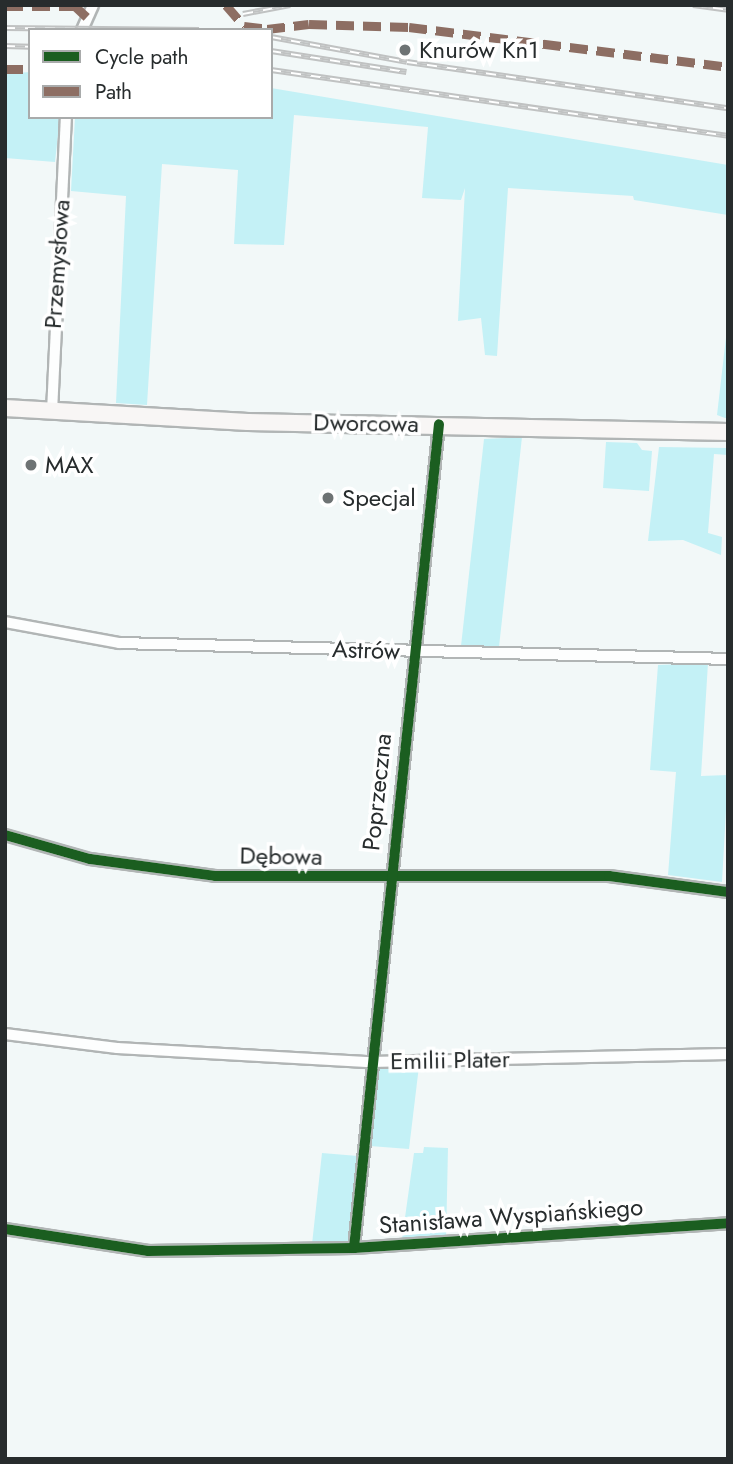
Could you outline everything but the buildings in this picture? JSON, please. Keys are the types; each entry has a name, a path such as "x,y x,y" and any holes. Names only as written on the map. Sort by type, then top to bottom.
{"main road":[{"name":"Dworcowa","path":"5,408 248,422 728,432"}],"street":[{"path":"83,28 93,5"},
{"name":"Przemysłowa","path":"52,412 66,119"},
{"name":"Poprzeczna","path":"354,1248 389,878 439,424"},
{"name":"Astrów","path":"5,622 119,643 728,659"},
{"name":"Dębowa","path":"5,835 146,869 215,876 609,876 728,892"},
{"name":"Emilii Plater","path":"5,1034 117,1048 372,1062 728,1054"},
{"name":"Stanisława Wyspiańskiego","path":"5,1229 148,1251 354,1248 728,1223"}],"shaded area":[{"path":"28,72 28,119 60,119 55,162 5,158 5,74"},
{"path":"273,88 728,165 728,215 634,200 633,196 508,188 497,356 485,355 481,318 458,321 465,188 461,200 422,198 428,127 294,115 284,245 234,244 238,170 162,164 147,405 116,403 126,196 71,191 75,119 273,119"},
{"path":"728,320 728,418 725,418 717,415"},
{"path":"522,437 499,647 461,646 484,439"},
{"path":"606,442 637,443 642,450 652,451 649,491 603,488"},
{"path":"659,447 728,448 728,455 714,454 708,533 722,537 721,555 683,540 648,541"},
{"path":"708,663 701,776 728,775 722,882 668,875 676,772 650,770 658,665"},
{"path":"419,1066 409,1149 370,1146 377,1073 381,1067"},
{"path":"424,1147 448,1148 446,1241 402,1239 414,1153 423,1153"},
{"path":"322,1153 358,1156 351,1245 312,1244"}],"railway":[{"path":"243,14 290,5"},
{"path":"693,5 728,10"},
{"path":"5,28 28,28"},
{"path":"273,37 407,62 728,108"},
{"path":"5,46 28,47"},
{"path":"273,51 406,72"},
{"path":"273,70 728,136"}],"marked path":[{"path":"226,5 244,26 259,28"},
{"path":"5,6 75,6 87,17"},
{"path":"273,28 309,24 409,27 728,67"},
{"path":"5,69 28,69"}],"cycle path":[{"path":"354,1248 439,424"},
{"path":"5,835 90,859 215,876 609,876 728,892"},
{"path":"5,1229 148,1251 354,1248 728,1223"}],"place":[{"name":"Knurów Kn1","path":"405,50"},
{"name":"MAX","path":"31,465"},
{"name":"Specjal","path":"328,498"}]}
